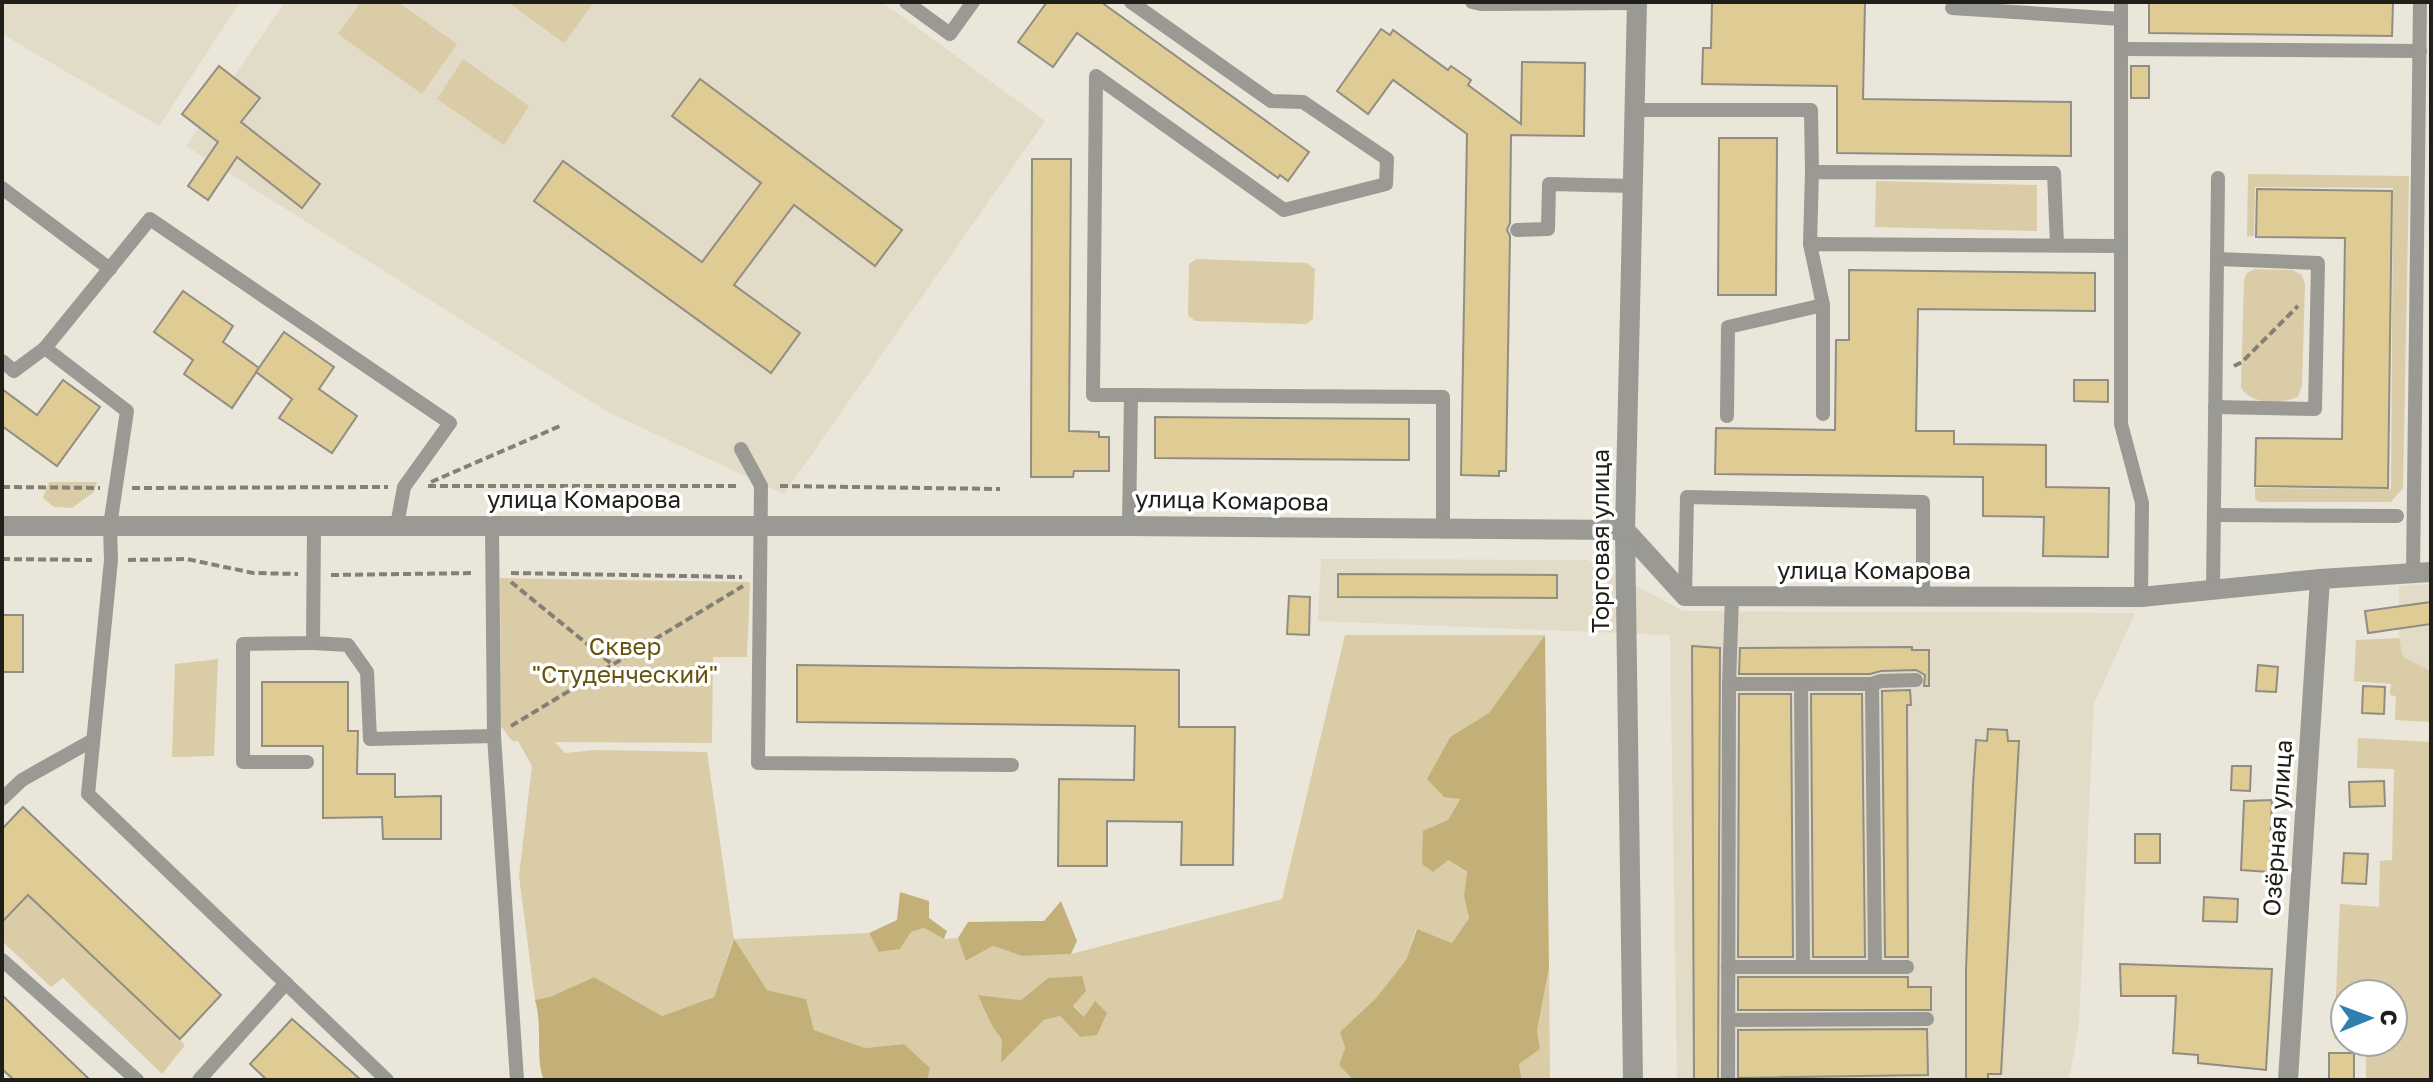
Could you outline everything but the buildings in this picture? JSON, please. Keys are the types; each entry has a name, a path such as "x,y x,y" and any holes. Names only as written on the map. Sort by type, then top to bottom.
{"street":[{"name":"Торговая улица","path":"1633,1080 1625,530 1637,3"},
{"name":"улица Комарова","path":"2,526 1129,526 1625,530"},
{"path":"1625,530 1685,596"},
{"name":"улица Комарова","path":"1685,596 2141,597 2320,579 2422,573"},
{"name":"Озёрная улица","path":"2288,1080 2320,579"}],"lane":[{"path":"906,2 950,34 973,2"},
{"path":"1131,2 1271,101 1303,102 1387,159 1386,184 1284,210 1096,76 1093,395 1443,397 1443,530"},
{"path":"1472,2 1637,3"},
{"path":"2121,2 2121,424 2142,503 2141,597"},
{"path":"2420,2 2424,377 2422,573"},
{"path":"1952,8 2121,19"},
{"path":"2122,49 2420,51"},
{"path":"1634,110 1811,110 1810,244 1823,305 1823,414"},
{"path":"1812,172 2054,173 2057,245"},
{"path":"2213,589 2218,178"},
{"path":"1517,230 1548,229 1549,184 1633,186"},
{"path":"2,188 110,269"},
{"path":"2,361 14,371 45,348 150,219 450,423 404,487 397,525"},
{"path":"1810,244 2121,246"},
{"path":"2215,407 2315,409 2318,263 2217,259"},
{"path":"1727,416 1728,327 1823,305"},
{"path":"45,348 127,411 110,526 111,560 88,794 387,1080"},
{"path":"1129,526 1131,395"},
{"path":"741,449 761,486 758,763 1012,765"},
{"path":"1685,596 1687,497 1923,502 1923,597"},
{"path":"2214,515 2397,516"},
{"path":"492,525 495,573 494,736 517,1080"},
{"path":"313,643 314,526"},
{"path":"1728,1080 1732,597"},
{"path":"307,762 243,762 243,644 348,645 367,672 370,739 494,736"},
{"path":"1729,684 1872,684 1916,680"},
{"path":"1801,684 1803,967"},
{"path":"1872,684 1875,966"},
{"path":"2,799 22,780 93,740"},
{"path":"2,960 137,1080"},
{"path":"1728,967 1907,967"},
{"path":"199,1080 286,983"},
{"path":"1728,1020 1927,1019"}],"path":[{"path":"2215,375 2242,362 2317,288"},
{"path":"560,426 421,486 1000,489"},
{"path":"2,487 404,487"},
{"path":"2,559 187,559 253,573 313,575 495,573 759,577"},
{"path":"495,573 613,665"},
{"path":"494,736 759,577"}],"shaded area":[{"path":"2,2 240,2 159,126 2,34"},
{"path":"285,2 882,2 1045,121 784,494 606,411 186,146"},
{"path":"1321,559 1588,560 1683,611 2135,613 2094,704 2079,1024 2069,1080 1677,1080 1670,635 1318,621"},
{"path":"2431,584 2431,671 2403,657 2399,638 2399,586"},
{"path":"1545,635 1549,968 1537,1031 1540,1049 1519,1064 1522,1080 1353,1080 1339,1065 1345,1048 1340,1032 1376,998 1406,960 1417,929 1452,943 1469,918 1464,896 1467,872 1448,860 1433,872 1422,864 1423,831 1448,820 1460,799 1444,797 1427,779 1451,736 1489,713"},
{"path":"900,892 929,901 929,918 947,931 944,939 924,928 911,932 900,949 879,952 869,933 897,920"},
{"path":"1061,901 1077,941 1071,954 1022,956 993,946 966,961 958,938 968,922 1044,921"},
{"path":"734,939 767,990 806,999 814,1030 865,1048 904,1044 930,1068 927,1080 544,1080 535,1000 550,997 594,977 662,1016 714,997"},
{"path":"1082,976 1086,991 1073,1006 1084,1017 1095,1001 1107,1013 1097,1035 1080,1037 1060,1016 1044,1020 1001,1063 1002,1040 978,995 1021,1000 1048,978"}],"green space":[{"path":"361,2 398,2 457,44 422,94 338,34"},
{"path":"508,2 594,2 564,43"},
{"path":"463,59 529,106 504,145 437,99"},
{"path":"2248,174 2409,176 2403,488 2391,502 2259,502 2255,499 2255,488 2391,489 2393,188 2255,187 2254,236 2247,236"},
{"path":"1876,181 2037,185 2037,231 1875,227"},
{"path":"1197,259 1307,263 1315,269 1313,319 1306,324 1195,321 1188,315 1189,264"},
{"path":"2255,269 2292,270 2302,275 2305,284 2302,385 2298,397 2275,402 2258,400 2241,387 2244,280 2247,273"},
{"path":"49,482 97,482 94,492 72,508 54,507 43,498"},
{"name":"Сквер \"Студенческий\"","path":"500,578 750,582 747,657 713,657 712,743 555,742 565,753 596,750 707,752 734,939 869,933 880,952 900,949 911,932 924,928 944,939 958,938 967,961 993,946 1022,956 1071,954 1282,899 1345,635 1545,635 1489,713 1450,736 1460,798 1448,820 1448,860 1467,873 1464,896 1469,918 1452,943 1416,929 1406,960 1376,998 1340,1032 1345,1048 1339,1065 1353,1080 927,1080 929,1068 904,1044 865,1048 814,1030 806,999 767,990 733,940 714,997 662,1016 594,977 550,997 535,1000 519,876 532,766 518,741 512,741 501,726","holes":["1048,978 1084,1017 1080,1037 1060,1016 1044,1020 1002,1062 1002,1040 992,1026 979,995 1021,1000"]},
{"path":"2399,638 2403,657 2431,671 2431,722 2395,720 2396,696 2390,695 2391,684 2354,681 2356,640"},
{"path":"218,659 214,756 172,757 175,664"},
{"path":"2358,738 2431,742 2431,1080 2366,1080 2366,1058 2409,1058 2409,978 2337,978 2340,904 2379,907 2380,861 2392,860 2394,769 2357,768"},
{"path":"28,895 185,1045 162,1074 63,978 51,987 2,941 2,922"},
{"path":"1549,968 1550,1080 1522,1080 1519,1064 1540,1049 1537,1031"}]}
